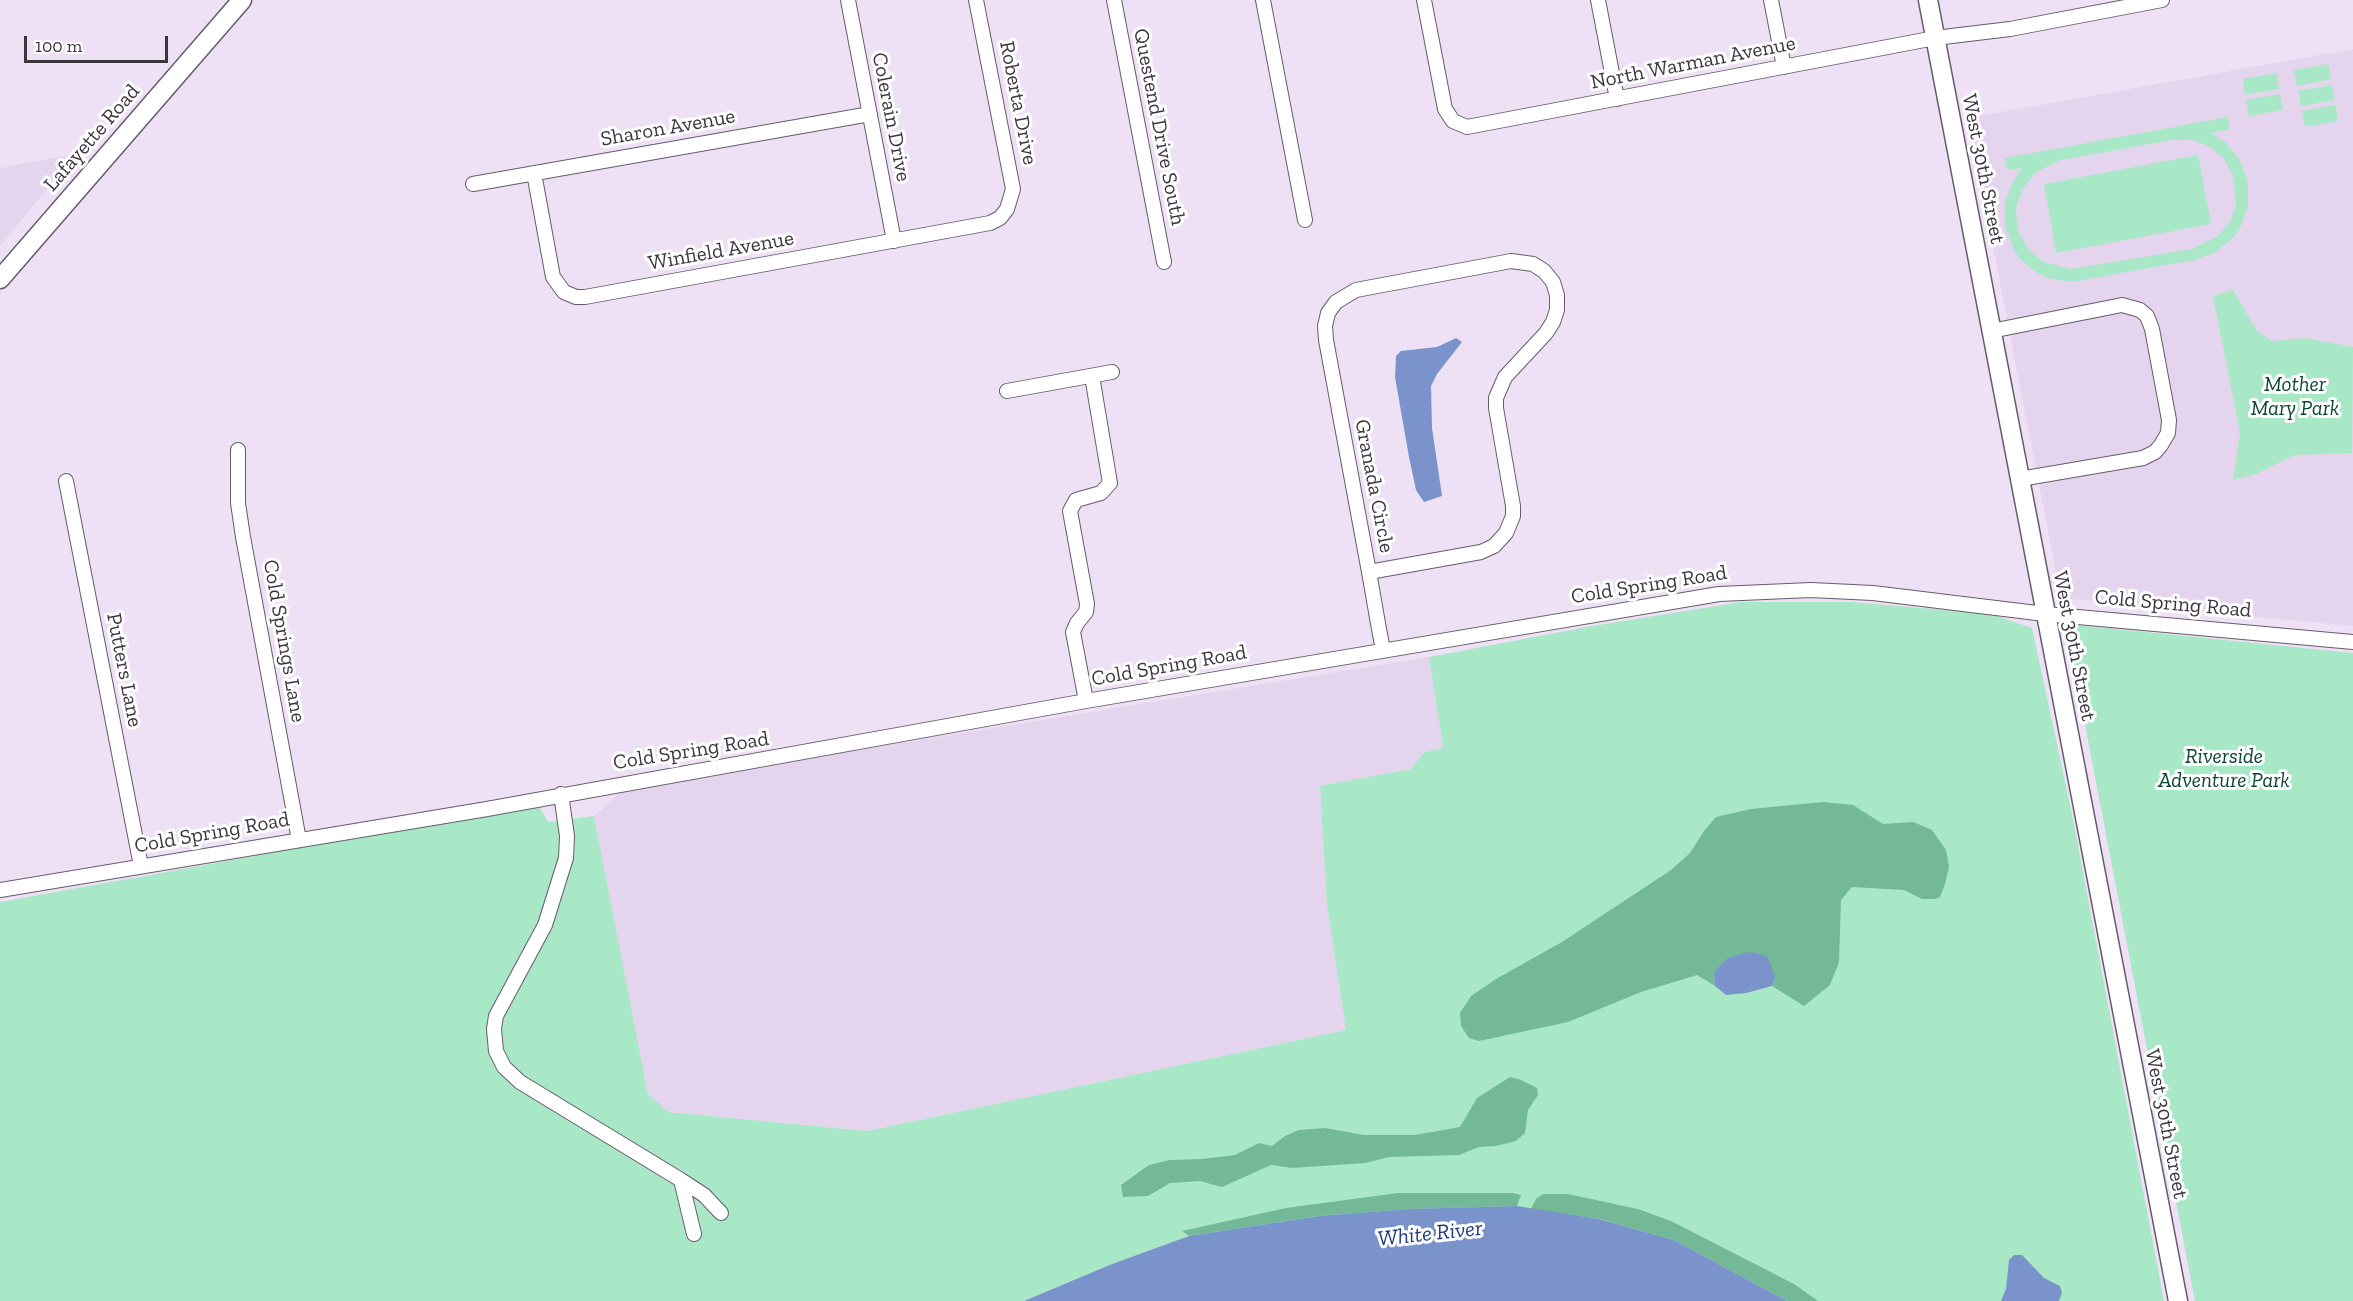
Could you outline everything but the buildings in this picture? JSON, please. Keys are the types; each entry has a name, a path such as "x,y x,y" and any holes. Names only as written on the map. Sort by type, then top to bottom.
{"main road":[{"name":"Lafayette Road","path":"0,279 242,0"},
{"name":"West 30th Street","path":"1928,0 2178,1301"}],"street":[{"name":"Colerain Drive","path":"848,0 894,241"},
{"name":"Roberta Drive","path":"976,0 1012,186 1012,198 1005,212"},
{"name":"Questend Drive South","path":"1114,0 1164,262"},
{"path":"1263,0 1305,220"},
{"name":"North Warman Avenue","path":"1424,0 1445,109 1449,118 1458,125 1470,126 1935,38"},
{"path":"1598,0 1617,99"},
{"path":"1772,0 1784,67"},
{"path":"1935,38 2010,29 2162,0"},
{"name":"Sharon Avenue","path":"473,184 870,114"},
{"name":"Winfield Avenue","path":"534,173 554,277 564,292 576,297 988,224 1005,212"},
{"name":"Granada Circle","path":"1369,572 1481,552 1494,546 1509,529 1513,507 1496,403 1505,377 1546,333 1555,316 1557,303 1552,282 1538,267 1524,261 1511,261 1356,290 1343,296 1333,305 1325,322 1325,329 1383,650"},
{"path":"1991,331 2122,305 2140,310 2147,316 2152,328 2169,420 2168,433 2161,446 2151,454 2138,459 2020,479"},
{"path":"1007,391 1112,372"},
{"path":"1086,701 1073,632 1077,622 1086,612 1087,604 1070,510 1077,499 1101,493 1110,483 1092,376"},
{"name":"Cold Springs Lane","path":"238,450 238,503 243,537 298,840"},
{"name":"Putters Lane","path":"66,481 141,866"},
{"name":"Cold Spring Road","path":"0,890 1679,599 1758,591 1811,590 1873,593 2045,614 2353,642"},
{"path":"561,794 567,836 566,858 544,925 496,1016 494,1029 496,1051 504,1067 520,1082 681,1180 704,1195 721,1213"},
{"path":"681,1180 694,1234"}],"shaded area":[{"path":"2353,49 2353,626 2061,598 1968,118"},
{"path":"76,154 0,246 0,168"},
{"path":"1429,657 1443,748 1424,752 1411,769 1320,787 1327,906 1346,1030 866,1131 668,1112 648,1094 594,816 625,788"}],"green space":[{"path":"2328,64 2331,79 2297,86 2294,70"},
{"path":"2277,73 2279,89 2245,95 2243,79"},
{"path":"2332,85 2335,100 2301,106 2298,91"},
{"path":"2280,94 2283,110 2249,116 2246,100"},
{"path":"2336,105 2338,121 2305,127 2302,111"},
{"path":"2228,117 2230,129 2211,133 2225,142 2240,160 2248,182 2248,206 2234,237 2216,252 2194,260 2071,282 2048,278 2037,273 2019,258 2005,226 2005,203 2013,181 2022,168 2007,170 2005,158","holes":["2172,140 2191,140 2209,146 2224,159 2233,175 2236,204 2230,222 2218,236 2192,249 2071,269 2044,262 2029,250 2019,233 2016,214 2024,187 2036,172 2061,160"]},
{"path":"2198,155 2211,224 2056,253 2044,184"},
{"name":"Mother Mary Park","path":"2233,290 2257,331 2272,341 2305,338 2353,347 2352,453 2295,455 2256,474 2233,480 2240,433 2213,296"},
{"path":"1741,602 1852,602 1990,614 2032,628 2072,814 2164,1301 1787,1301 1674,1240 1189,1236 1112,1264 1024,1301 0,1301 0,902 538,805 548,822 594,816 648,1094 668,1112 867,1131 1346,1030 1327,906 1320,786 1411,769 1424,752 1443,748 1429,657 1592,626"},
{"name":"Riverside Adventure Park","path":"2076,625 2353,653 2353,1301 2195,1301 2067,630"},
{"path":"1823,802 1853,805 1883,824 1913,822 1932,830 1946,850 1949,867 1940,897 1935,899 1922,899 1904,890 1852,887 1841,900 1839,962 1830,985 1804,1006 1772,986 1775,977 1714,972 1715,986 1697,975 1641,992 1568,1022 1479,1041 1469,1038 1461,1026 1460,1013 1471,996 1496,979 1562,942 1671,870 1690,853 1716,817 1751,809"},
{"path":"1510,1077 1537,1088 1538,1095 1528,1110 1525,1133 1516,1141 1479,1147 1459,1155 1389,1157 1365,1163 1292,1168 1271,1165 1222,1187 1200,1181 1170,1183 1148,1196 1123,1197 1121,1185 1149,1165 1170,1160 1235,1155 1259,1143 1272,1146 1285,1136 1299,1130 1325,1128 1364,1135 1415,1135 1460,1127 1477,1098"},
{"path":"1398,1193 1513,1193 1521,1195 1517,1206 1409,1209 1318,1216 1189,1236 1182,1231 1286,1208"},
{"path":"1543,1194 1568,1194 1638,1209 1671,1221 1794,1284 1818,1301 1787,1301 1674,1240 1600,1219 1531,1209 1536,1199"}],"water":[{"path":"1456,338 1462,342 1437,374 1431,386 1432,428 1442,496 1424,502 1416,490 1409,457 1395,377 1396,356 1401,351 1437,347"},
{"path":"1749,952 1767,956 1775,977 1772,986 1746,993 1726,995 1715,986 1714,972 1728,958"},
{"name":"White River","path":"1517,1206 1599,1219 1674,1240 1787,1301 1024,1301 1112,1264 1189,1236 1319,1216 1409,1209"},
{"path":"2014,1255 2022,1255 2044,1278 2060,1286 2062,1293 2059,1301 2001,1301 2006,1289 2009,1260"}]}
